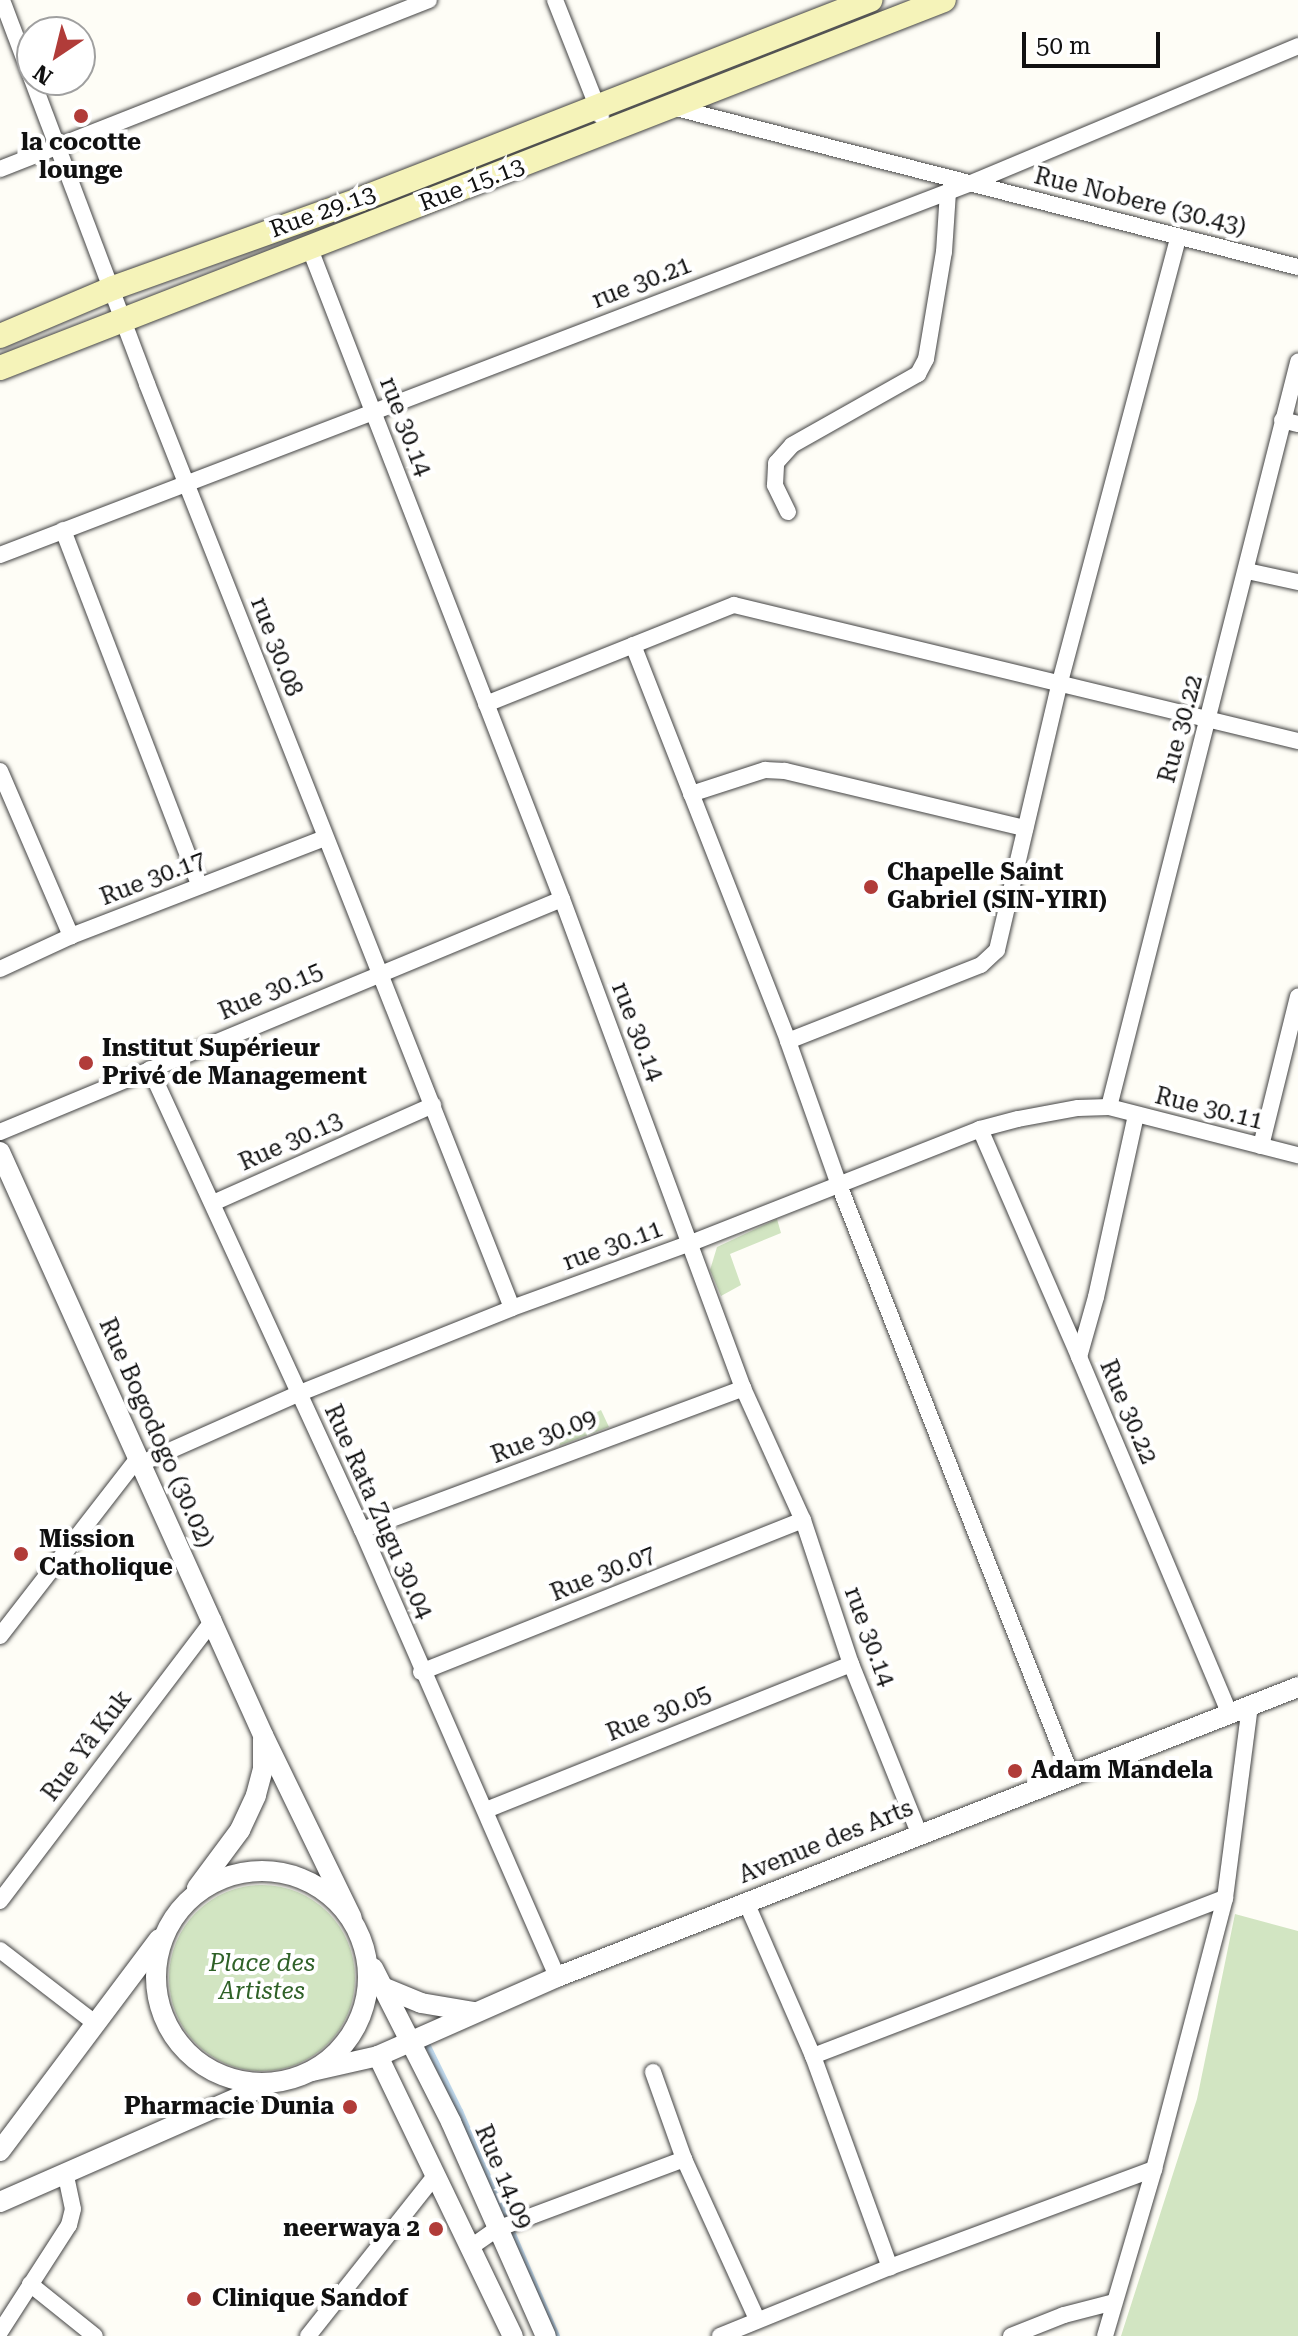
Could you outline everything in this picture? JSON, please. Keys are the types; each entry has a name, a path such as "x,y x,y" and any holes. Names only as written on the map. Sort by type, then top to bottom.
{"main road":[{"name":"Rue 29.13","path":"0,336 113,288 361,199 870,0"},
{"name":"Rue 15.13","path":"0,368 944,0"}],"street":[{"name":"rue 30.08","path":"2,0 54,145 113,288 325,838 512,1308"},
{"path":"0,169 54,145 429,0"},
{"path":"555,0 607,133"},
{"name":"rue 30.21","path":"0,555 971,183 1298,46"},
{"name":"Rue Nobere (30.43)","path":"669,106 1298,267"},
{"path":"788,512 775,485 776,463 792,445 918,374 926,359 944,252 948,192"},
{"path":"788,1041 988,962 997,950 1060,682 1178,237"},
{"name":"rue 30.14","path":"310,249 562,899 743,1388 803,1520 851,1664 919,1833"},
{"name":"Rue 30.22","path":"1109,1107 1247,571 1290,422 1298,362"},
{"path":"63,530 200,886"},
{"path":"1247,571 1298,582"},
{"path":"486,704 734,605 1298,741"},
{"path":"633,645 788,1041 839,1185 1071,1775"},
{"path":"691,794 765,770 785,771 1025,828"},
{"path":"0,771 71,936"},
{"name":"Rue 30.17","path":"0,969 71,936 325,838"},
{"name":"Rue 30.15","path":"0,1132 379,972 562,899"},
{"path":"1261,1146 1298,997"},
{"name":"Rue Rata Zugu 30.04","path":"150,1069 362,1530 421,1672 486,1810 557,1977"},
{"name":"Rue 30.13","path":"213,1203 433,1105"},
{"name":"Rue 30.11","path":"1109,1107 1298,1155"},
{"name":"rue 30.11","path":"140,1461 512,1308 691,1243 980,1129 1078,1108 1109,1107"},
{"name":"Rue 30.22","path":"1136,1115 1096,1297 1079,1357 1230,1714"},
{"path":"980,1129 1079,1357"},
{"name":"Rue Bogodogo (30.02)","path":"0,1152 263,1735 352,1918"},
{"name":"Rue 30.09","path":"362,1530 743,1388"},
{"path":"0,1636 140,1461"},
{"name":"Rue 30.07","path":"421,1672 803,1520"},
{"name":"Rue Yâ Kuk","path":"0,1901 213,1620"},
{"name":"Rue 30.05","path":"486,1810 851,1664"},
{"name":"Avenue des Arts","path":"312,2071 378,2056 410,2039 557,1977 1298,1687"},
{"path":"1105,2336 1154,2169 1225,1898 1250,1705"},
{"path":"0,2151 240,1830 256,1795 263,1768 263,1735"},
{"path":"0,2202 271,2083 312,2071 340,2050 359,2022 369,1988 366,1953 352,1918 335,1899 313,1883 289,1873 263,1870 237,1873 212,1882 191,1897"},
{"path":"813,2056 1225,1898"},
{"path":"746,1902 813,2056 890,2267"},
{"path":"166,1929 157,1956 156,1984 161,2011 174,2036 192,2057 216,2073 243,2081 271,2083"},
{"path":"0,1950 96,2024"},
{"name":"Rue 14.09","path":"366,1953 451,2122 546,2336"},
{"path":"380,1986 421,2003 474,2012"},
{"path":"378,2056 513,2336"},
{"path":"653,2072 684,2159 757,2319"},
{"path":"471,2247 497,2229 684,2159"},
{"path":"720,2336 890,2267 1154,2169"},
{"path":"0,2332 69,2225 73,2209 65,2172"},
{"path":"308,2336 435,2176"},
{"path":"30,2284 95,2336"},
{"path":"1011,2336 1064,2315 1114,2302"}],"green space":[{"path":"777,1219 781,1233 730,1254 741,1285 721,1296 710,1270 717,1247"},
{"path":"601,1410 609,1427 559,1446 565,1429"},
{"name":"Place des Artistes","path":"262,1885 298,1892 328,1912 348,1942 355,1978 348,2014 328,2044 298,2064 262,2071 226,2064 196,2044 176,2014 169,1978 176,1942 196,1912 226,1892"},
{"path":"1235,1914 1298,1931 1298,2336 1121,2336 1197,2099"}],"waterway":[{"path":"427,2044 460,2111 557,2336"}],"place":[{"name":"la cocotte lounge","path":"81,116"},
{"name":"Chapelle Saint Gabriel (SIN-YIRI)","path":"871,887"},
{"name":"Institut Supérieur Privé de Management","path":"86,1063"},
{"name":"Mission Catholique","path":"21,1554"},
{"name":"Adam Mandela","path":"1015,1771"},
{"name":"Pharmacie Dunia","path":"350,2107"},
{"name":"neerwaya 2","path":"436,2229"},
{"name":"Clinique Sandof","path":"194,2299"}]}
